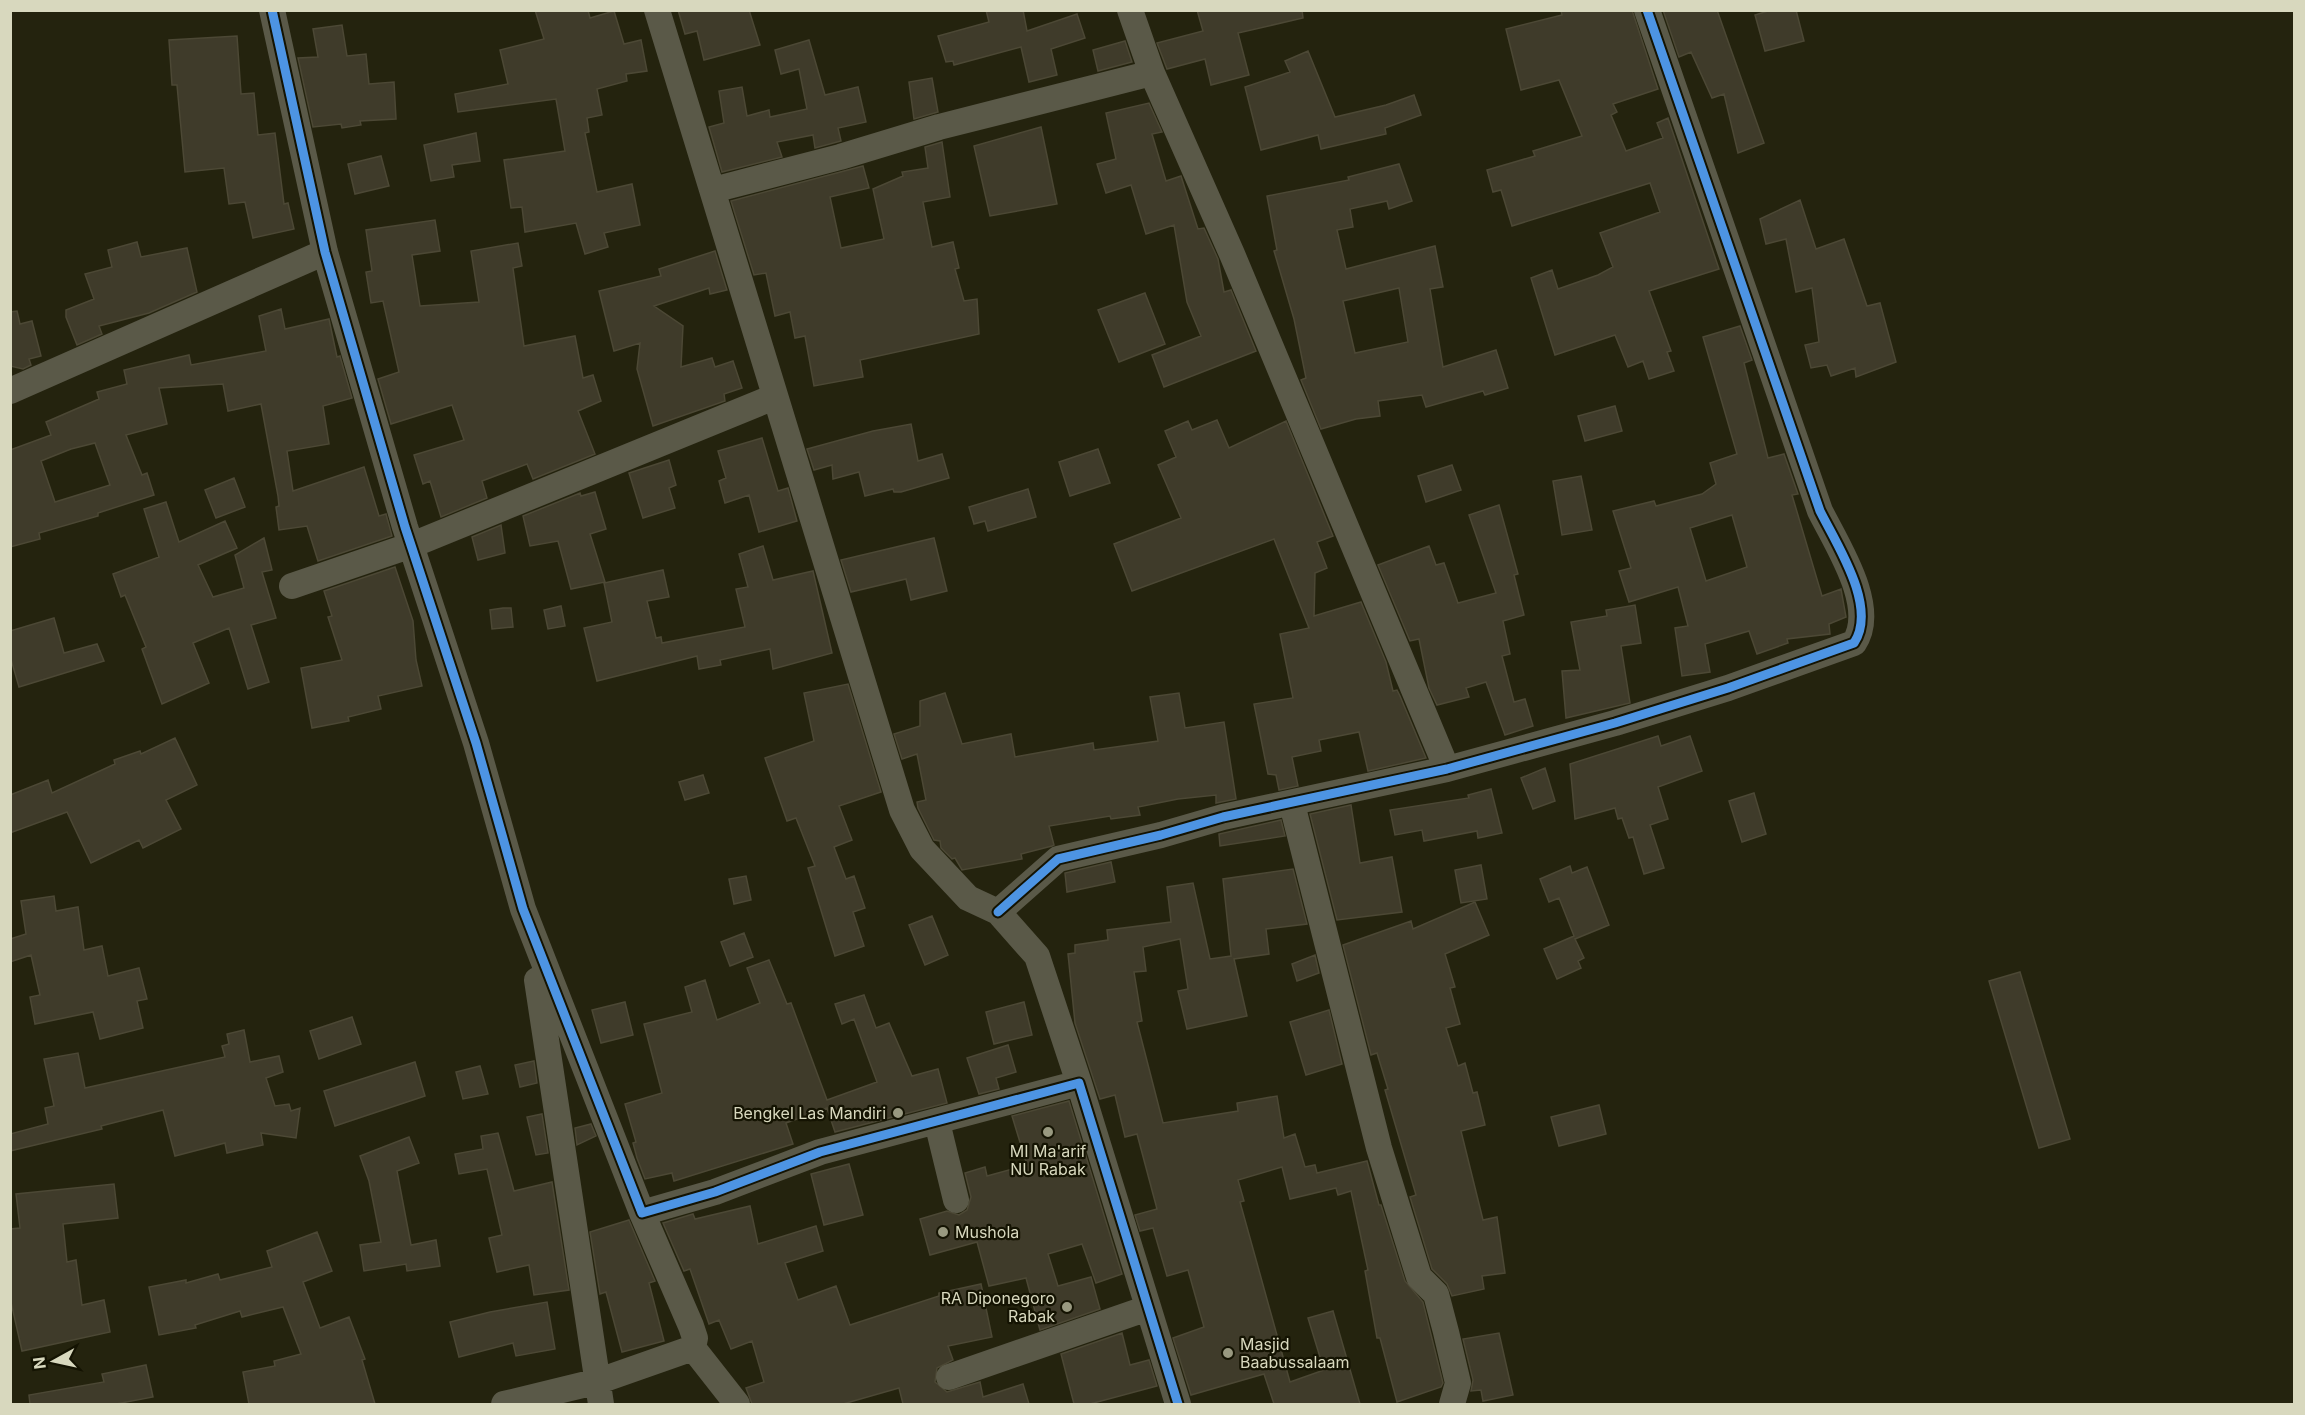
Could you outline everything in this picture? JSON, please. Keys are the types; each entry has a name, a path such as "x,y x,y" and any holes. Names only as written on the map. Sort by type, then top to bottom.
{"street":[{"path":"272,10 325,252 412,545 476,743 523,909 545,1021 600,1393"},
{"path":"657,10 902,810 922,849 968,898 998,912 1037,956 1079,1083 1178,1404"},
{"path":"1130,10 1152,73 1232,254 1447,769"},
{"path":"998,912 1058,859 1161,835 1223,817 1447,769 1615,723 1728,688 1854,643 1860,632 1863,613 1855,587 1820,511 1647,10"},
{"path":"713,190 840,157 939,127 1152,73"},
{"path":"10,391 325,252"},
{"path":"292,586 412,545 774,397"},
{"path":"1292,804 1379,1148 1419,1277 1436,1294 1458,1383 1452,1404"},
{"path":"523,909 642,1214 691,1326 695,1338 693,1348 737,1404"},
{"path":"642,1214 715,1192 820,1152 1079,1083"},
{"path":"937,1122 956,1200"},
{"path":"949,1377 1148,1308"},
{"path":"504,1404 600,1393 693,1348"}],"building":[{"path":"535,10 588,10 590,18 614,11 624,44 641,40 647,71 626,74 627,81 597,89 602,115 587,118 589,132 585,133 597,192 632,184 640,225 604,233 608,247 585,254 576,223 525,232 522,207 511,208 504,160 565,151 556,99 458,112 455,94 508,84 500,50 544,39"},
{"path":"678,10 749,10 760,45 704,60 697,31 685,34"},
{"path":"986,10 1023,10 1027,31 1077,14 1085,38 1051,49 1057,75 1029,82 1021,47 954,65 953,61 946,62 938,36 989,22"},
{"path":"1197,10 1302,10 1303,18 1238,33 1249,75 1211,85 1205,59 1167,69 1157,43 1203,31"},
{"path":"1561,10 1632,10 1658,89 1613,104 1617,112 1611,115 1626,151 1663,138 1657,123 1668,118 1719,269 1649,291 1671,351 1667,352 1674,371 1649,379 1643,361 1628,367 1615,335 1555,355 1531,278 1552,270 1558,289 1598,275 1613,267 1600,233 1660,212 1650,183 1512,226 1501,190 1493,192 1487,170 1535,156 1533,151 1582,136 1559,80 1521,90 1506,29 1562,15"},
{"path":"1663,10 1717,10 1764,143 1738,153 1724,94 1712,98 1691,52 1679,57"},
{"path":"1771,10 1796,10 1804,41 1765,51 1755,15"},
{"path":"342,25 347,56 366,54 369,84 394,82 396,119 360,121 361,125 342,128 341,124 313,127 298,58 318,57 313,29"},
{"path":"237,36 241,94 254,93 258,135 275,133 284,204 288,203 294,229 253,238 245,202 229,204 224,168 185,172 177,85 172,85 169,40"},
{"path":"809,40 825,95 858,87 866,122 838,128 841,141 815,148 813,135 777,142 782,157 722,172 709,127 724,123 719,91 742,87 747,116 769,110 770,117 807,109 799,69 781,74 775,50"},
{"path":"1125,41 1132,62 1098,71 1093,50"},
{"path":"1308,51 1335,117 1386,105 1414,95 1421,115 1385,128 1386,134 1321,149 1318,135 1261,150 1245,87 1290,72 1285,61"},
{"path":"932,78 938,112 914,119 909,82"},
{"path":"1149,103 1162,132 1152,134 1166,181 1181,176 1198,229 1204,228 1218,259 1224,292 1231,290 1256,351 1164,387 1152,355 1201,336 1187,302 1174,225 1146,234 1131,185 1106,193 1097,164 1116,159 1106,113"},
{"path":"1041,127 1057,204 990,216 974,146"},
{"path":"476,133 480,161 452,165 454,177 431,181 424,145"},
{"path":"942,142 950,197 923,202 932,247 953,242 959,268 955,269 964,301 977,299 979,334 860,360 863,377 814,386 805,336 795,338 790,312 775,316 766,273 754,275 731,201 863,166 869,188 830,197 841,248 884,239 873,189 903,176 902,172 928,168 925,147"},
{"path":"381,156 389,186 355,194 348,164"},
{"path":"1399,164 1412,201 1389,209 1387,201 1350,209 1353,227 1337,230 1346,269 1435,246 1443,287 1430,289 1443,367 1496,350 1508,388 1485,395 1483,391 1426,407 1422,395 1378,401 1380,416 1356,419 1321,429 1301,380 1306,378 1294,319 1274,251 1277,250 1267,196 1349,180 1348,177","holes":["1399,288 1408,342 1355,353 1343,301"]},
{"path":"1800,200 1816,249 1844,239 1867,306 1880,303 1896,362 1856,377 1855,368 1831,376 1827,365 1811,368 1805,345 1819,342 1812,288 1796,292 1786,239 1766,244 1760,219"},
{"path":"435,220 440,251 412,255 420,306 479,302 471,251 518,243 522,266 513,268 524,346 575,336 583,378 593,375 601,401 578,411 595,454 533,479 527,464 482,481 487,498 441,517 430,481 423,484 414,455 464,440 452,405 391,424 378,379 399,372 383,301 371,303 366,272 372,271 366,230"},
{"path":"137,242 141,257 187,248 197,292 149,313 99,326 102,334 77,345 66,317 66,310 94,299 85,274 112,267 108,250"},
{"path":"715,251 727,290 710,294 709,288 654,306 683,326 681,367 712,358 715,367 733,361 742,388 724,394 725,401 653,426 637,369 640,343 614,351 599,291 661,276 659,269"},
{"path":"1145,293 1165,344 1119,362 1098,310"},
{"path":"281,309 285,329 329,319 337,357 340,356 352,398 323,406 329,444 287,451 293,491 364,467 379,516 386,514 392,536 318,561 307,526 279,530 276,507 279,506 278,496 261,404 228,411 223,384 159,388 167,424 126,435 142,475 147,473 154,495 98,513 98,516 39,533 40,539 10,547 10,450 51,435 46,422 99,399 97,392 127,384 124,370 189,355 191,365 266,351 259,316","holes":["95,443 110,485 55,502 41,461 71,449"]},
{"path":"17,311 20,324 32,321 41,356 29,359 31,365 23,369 10,366 10,312"},
{"path":"1740,326 1752,360 1744,363 1768,458 1784,454 1798,494 1792,495 1822,596 1841,589 1846,617 1829,624 1830,634 1787,639 1788,643 1757,654 1749,631 1705,644 1710,672 1682,676 1675,628 1688,626 1678,587 1629,602 1619,571 1631,568 1613,511 1654,501 1656,506 1702,494 1716,484 1710,463 1737,454 1703,337","holes":["1732,515 1747,567 1706,581 1690,528"]},
{"path":"1615,406 1622,431 1585,441 1578,416"},
{"path":"1217,420 1229,448 1286,421 1333,536 1317,542 1327,568 1315,573 1314,616 1361,602 1386,662 1393,691 1397,690 1400,696 1426,758 1368,771 1359,732 1319,740 1321,751 1292,757 1298,786 1279,790 1276,775 1268,774 1254,704 1293,698 1280,634 1309,628 1274,539 1132,591 1114,544 1181,518 1158,465 1176,457 1165,431 1188,421 1192,430"},
{"path":"911,424 918,461 942,454 949,478 901,492 894,492 893,489 865,496 859,472 833,479 832,465 814,470 807,449 873,431"},
{"path":"762,438 778,491 788,488 797,521 759,532 749,495 725,503 719,481 726,478 718,451"},
{"path":"1098,449 1110,483 1070,496 1059,462"},
{"path":"669,460 676,485 669,488 675,508 643,518 629,473"},
{"path":"1452,465 1461,490 1426,502 1418,476"},
{"path":"1581,476 1592,530 1562,535 1553,481"},
{"path":"234,478 245,507 216,518 205,490"},
{"path":"1028,489 1036,517 988,531 985,521 974,524 969,507"},
{"path":"595,492 606,529 590,534 605,582 571,589 558,541 530,546 523,516 580,493 581,496"},
{"path":"166,502 179,542 225,521 237,548 198,565 213,597 244,588 235,555 264,538 272,570 262,572 276,618 251,625 269,682 248,689 229,628 193,643 209,683 162,704 142,649 146,647 125,595 121,597 113,574 159,557 144,509"},
{"path":"1499,505 1518,574 1514,575 1524,615 1503,621 1510,654 1502,656 1514,702 1525,699 1533,726 1505,735 1486,682 1466,688 1469,697 1437,705 1429,688 1419,639 1410,641 1378,565 1429,546 1436,565 1444,563 1458,603 1496,593 1469,515"},
{"path":"501,525 505,553 478,560 472,537"},
{"path":"934,538 947,591 911,600 906,579 851,592 841,560"},
{"path":"763,546 773,580 813,571 832,653 773,669 770,649 720,660 721,665 699,669 697,656 597,681 584,628 612,622 604,583 663,570 669,597 647,601 656,638 661,637 662,643 745,627 736,589 748,587 739,554"},
{"path":"395,567 413,621 416,660 422,686 378,696 381,709 348,717 349,721 312,728 301,668 342,660 328,617 332,616 324,591"},
{"path":"1635,605 1641,643 1621,646 1630,703 1566,718 1562,671 1580,670 1571,622 1607,616 1606,610"},
{"path":"561,606 565,626 548,629 544,610"},
{"path":"511,608 513,627 492,629 490,610"},
{"path":"54,618 64,653 97,644 104,661 19,687 10,656 10,631"},
{"path":"848,684 881,792 839,806 852,840 834,847 846,879 854,876 865,908 853,912 864,946 835,956 808,868 815,866 796,818 787,821 765,758 814,741 804,693"},
{"path":"945,693 962,744 1011,734 1015,757 1093,743 1094,750 1158,741 1150,697 1179,693 1185,728 1224,722 1236,799 1216,803 1216,795 1178,799 1138,807 1140,815 1111,819 1110,816 1049,826 1054,845 1021,854 1022,859 962,870 955,858 952,859 941,848 940,841 934,840 918,808 917,802 926,800 917,754 902,759 894,734 920,726 920,701"},
{"path":"1658,736 1661,746 1690,736 1702,771 1658,787 1668,819 1650,825 1664,868 1644,874 1633,837 1629,838 1622,818 1618,819 1615,808 1575,819 1570,764"},
{"path":"175,738 197,785 166,800 181,829 143,848 139,840 91,863 67,812 10,833 10,795 48,780 52,793 115,764 114,760 140,751 141,754"},
{"path":"1545,768 1555,801 1533,809 1521,778"},
{"path":"703,775 709,793 685,800 679,782"},
{"path":"1491,789 1502,833 1478,838 1477,831 1424,841 1422,830 1395,835 1390,810 1469,798 1468,795"},
{"path":"1754,793 1766,834 1742,842 1729,801"},
{"path":"1351,805 1360,863 1392,857 1402,912 1337,920 1310,814"},
{"path":"1281,820 1285,836 1220,846 1219,834"},
{"path":"1111,862 1115,882 1067,892 1065,873"},
{"path":"1481,865 1487,899 1461,903 1455,870"},
{"path":"1570,866 1572,873 1587,867 1609,925 1575,939 1584,958 1578,961 1581,968 1557,979 1544,949 1574,936 1559,898 1549,902 1540,879"},
{"path":"1293,869 1307,924 1266,929 1269,954 1234,959 1247,1016 1187,1029 1178,991 1188,989 1180,939 1143,947 1146,971 1134,972 1142,1021 1137,1022 1163,1123 1238,1111 1237,1103 1277,1096 1284,1138 1295,1134 1305,1167 1315,1165 1317,1173 1367,1161 1379,1205 1381,1205 1405,1281 1423,1302 1443,1383 1441,1387 1397,1402 1380,1338 1377,1338 1365,1271 1368,1270 1351,1191 1338,1195 1336,1188 1290,1199 1282,1167 1238,1180 1244,1201 1240,1202 1290,1382 1324,1370 1308,1318 1333,1311 1360,1404 1274,1404 1264,1374 1191,1395 1173,1338 1204,1327 1188,1270 1167,1276 1153,1228 1140,1231 1135,1215 1157,1209 1137,1134 1125,1137 1115,1095 1100,1099 1075,1023 1068,954 1075,953 1075,945 1108,940 1107,930 1171,922 1167,887 1193,883 1210,959 1231,956 1223,879"},
{"path":"746,876 751,900 734,904 729,879"},
{"path":"54,896 56,911 78,907 84,950 102,946 108,976 139,968 147,999 137,1001 143,1028 100,1039 93,1012 35,1024 30,997 40,995 31,955 10,962 10,939 26,934 21,901"},
{"path":"1475,902 1489,935 1445,954 1455,987 1450,988 1460,1024 1446,1028 1458,1066 1465,1063 1473,1093 1477,1092 1485,1125 1461,1131 1483,1220 1497,1217 1505,1273 1482,1276 1484,1289 1452,1296 1447,1284 1432,1269 1410,1197 1416,1195 1385,1090 1388,1089 1377,1053 1371,1055 1343,945 1411,921 1413,929"},
{"path":"932,916 948,955 925,965 909,925"},
{"path":"744,933 753,957 730,966 721,942"},
{"path":"1315,955 1319,973 1297,981 1292,964"},
{"path":"769,960 787,1004 791,1003 827,1100 877,1082 854,1019 842,1024 835,1004 864,995 876,1028 889,1023 912,1076 938,1069 947,1103 835,1132 827,1108 786,1123 793,1144 674,1181 672,1173 645,1179 633,1143 636,1142 625,1104 662,1093 644,1024 692,1012 685,987 705,980 717,1020 760,1003 747,968"},
{"path":"2020,972 2070,1139 2039,1148 1989,981"},
{"path":"625,1002 633,1035 601,1043 592,1010"},
{"path":"1024,1002 1032,1035 994,1044 986,1012"},
{"path":"1329,1010 1342,1064 1306,1075 1290,1022"},
{"path":"352,1017 361,1044 319,1059 310,1031"},
{"path":"244,1030 250,1062 279,1056 283,1072 266,1078 275,1106 289,1104 291,1111 300,1108 296,1138 261,1133 263,1145 227,1153 225,1143 175,1156 163,1110 101,1126 102,1129 10,1151 10,1134 48,1124 45,1108 54,1106 44,1059 78,1053 85,1088 225,1057 222,1046 229,1044 227,1034"},
{"path":"1008,1045 1016,1072 996,1078 999,1089 979,1094 967,1058"},
{"path":"534,1061 537,1083 520,1087 515,1065"},
{"path":"415,1062 425,1096 335,1126 324,1091"},
{"path":"480,1066 488,1094 463,1099 456,1072"},
{"path":"1069,1101 1122,1274 1096,1283 1082,1244 1048,1254 1058,1286 1091,1277 1100,1309 1040,1330 1026,1278 989,1286 977,1242 930,1255 920,1219 947,1211 959,1215 967,1210 971,1197 965,1173 985,1167 987,1176 1027,1165 1012,1116"},
{"path":"1599,1105 1606,1134 1559,1146 1551,1117"},
{"path":"542,1114 548,1153 536,1155 527,1117"},
{"path":"591,1124 596,1136 577,1145 575,1128"},
{"path":"498,1133 514,1191 552,1182 569,1290 534,1295 529,1265 497,1272 489,1238 502,1235 487,1169 459,1174 455,1154 483,1149 481,1136"},
{"path":"409,1137 419,1163 397,1171 411,1245 436,1240 440,1266 407,1271 406,1264 364,1271 360,1245 381,1242 369,1181 360,1156"},
{"path":"849,1164 863,1215 824,1225 811,1174"},
{"path":"114,1184 118,1218 63,1224 67,1262 76,1260 82,1305 104,1300 110,1332 22,1351 10,1298 10,1229 20,1228 16,1194"},
{"path":"750,1206 758,1244 816,1226 823,1251 785,1263 798,1300 836,1286 850,1325 939,1296 939,1293 981,1284 992,1337 948,1346 953,1360 937,1368 935,1382 947,1392 980,1382 983,1397 1023,1384 1029,1404 903,1404 899,1388 843,1404 752,1404 746,1388 764,1382 752,1341 731,1349 719,1320 709,1324 690,1269 684,1271 663,1223 693,1214 695,1219"},
{"path":"629,1220 655,1281 649,1283 664,1341 622,1352 606,1292 600,1294 590,1232"},
{"path":"317,1232 332,1271 303,1282 320,1328 349,1317 365,1359 362,1360 375,1404 249,1404 243,1372 275,1366 274,1361 301,1354 283,1307 242,1317 240,1311 195,1325 196,1328 159,1335 149,1287 186,1280 186,1283 218,1274 220,1280 272,1267 267,1251"},
{"path":"547,1302 555,1349 516,1356 513,1343 459,1357 450,1322"},
{"path":"1122,1333 1130,1365 1149,1360 1157,1386 1090,1404 1074,1404 1061,1354"},
{"path":"1499,1333 1513,1395 1483,1401 1481,1390 1471,1391 1473,1380 1463,1339"},
{"path":"146,1365 153,1397 116,1404 30,1404 29,1395 104,1382 102,1374"}],"cycle path":[{"path":"272,10 325,252 405,527 476,743 523,909 642,1213 715,1192 820,1152 1079,1083 1178,1404"},
{"path":"998,912 1058,859 1161,835 1223,817 1447,769 1615,723 1728,688 1854,643 1860,628 1861,612 1858,594 1845,558 1820,511 1647,10"}],"place":[{"name":"Bengkel Las Mandiri","path":"898,1113"},
{"name":"MI Ma'arif NU Rabak","path":"1048,1132"},
{"name":"Mushola","path":"943,1232"},
{"name":"RA Diponegoro Rabak","path":"1067,1307"},
{"name":"Masjid Baabussalaam","path":"1228,1353"}]}
